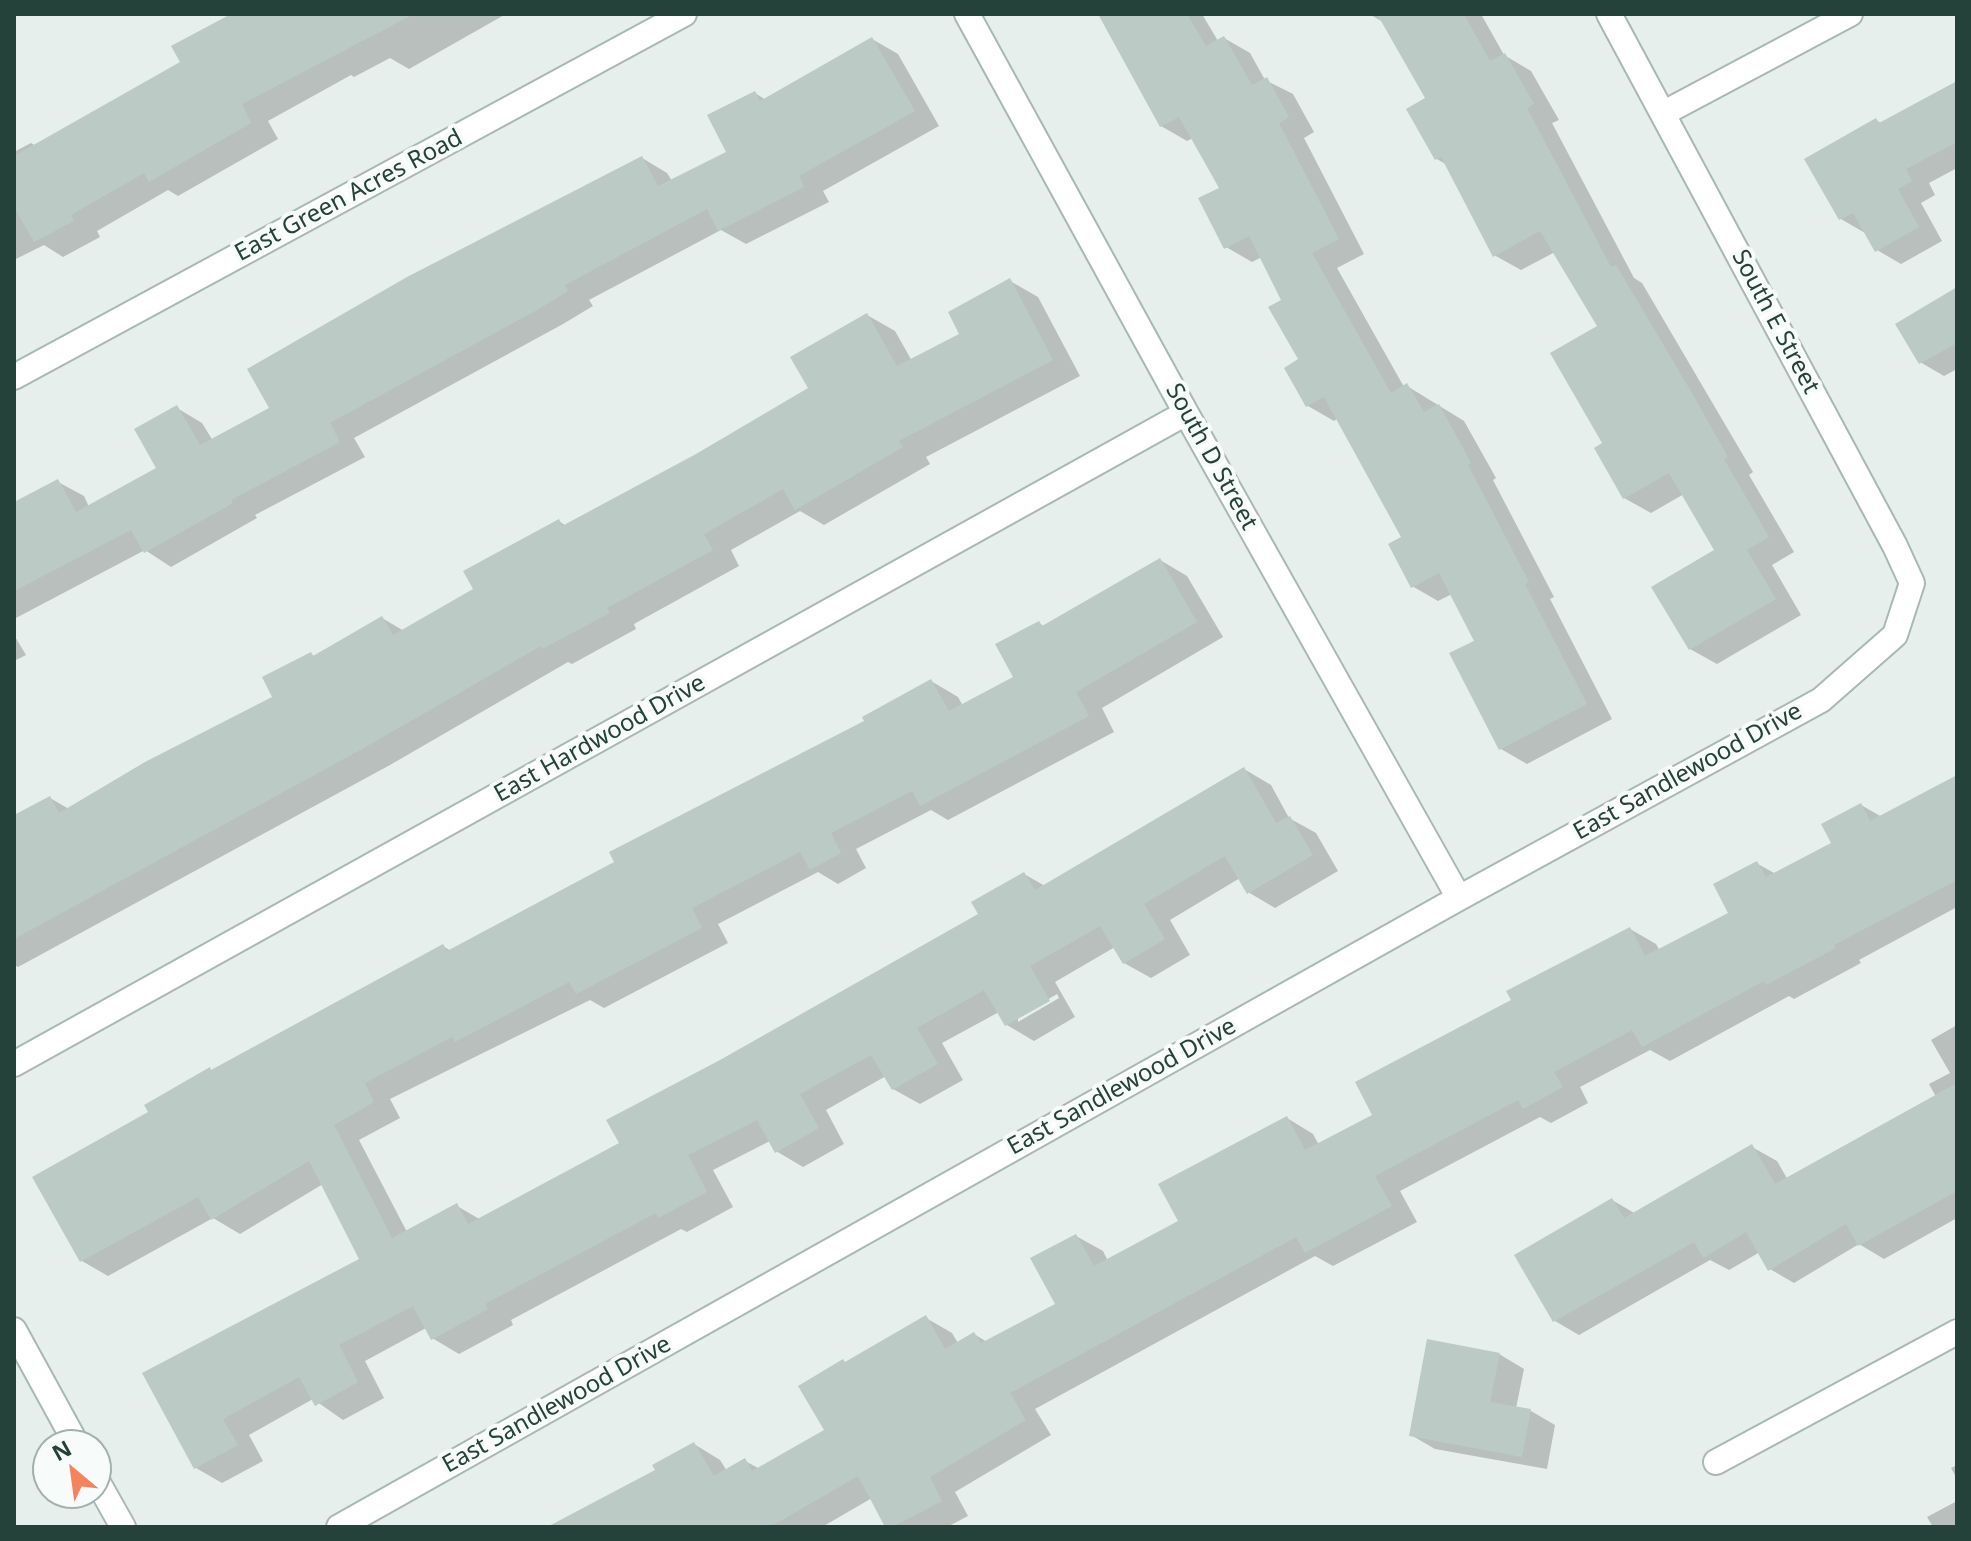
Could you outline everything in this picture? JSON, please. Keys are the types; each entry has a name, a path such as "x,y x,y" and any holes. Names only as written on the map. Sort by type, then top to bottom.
{"street":[{"name":"East Green Acres Road","path":"14,377 684,14"},
{"name":"South D Street","path":"967,14 1186,413 1459,898"},
{"name":"South E Street","path":"1609,14 1912,583 1895,635"},
{"path":"1664,113 1850,14"},
{"name":"East Hardwood Drive","path":"14,1064 1186,413"},
{"name":"East Sandlewood Drive","path":"339,1527 1459,898 1821,700 1895,635"},
{"path":"14,1330 68,1429"},
{"path":"1716,1462 1957,1332"},
{"path":"112,1507 123,1527"}],"building":[{"path":"231,14 414,14 242,104 251,123 149,182 144,173 71,215 74,221 34,242 14,207 14,156 180,62 171,46"},
{"path":"1098,14 1187,14 1206,46 1224,36 1252,85 1267,77 1289,117 1279,123 1339,239 1312,253 1391,393 1407,383 1424,412 1439,404 1471,463 1468,465 1529,582 1525,584 1587,704 1499,750 1449,653 1474,641 1439,573 1411,588 1388,544 1401,537 1324,397 1306,407 1284,368 1298,359 1268,307 1281,300 1249,236 1224,249 1198,198 1219,188 1179,117 1160,127"},
{"path":"1377,14 1464,14 1490,61 1505,53 1534,104 1527,108 1611,267 1616,265 1692,393 1728,457 1724,459 1769,537 1747,550 1776,599 1689,650 1651,587 1714,550 1669,473 1623,499 1594,448 1602,443 1550,353 1597,326 1540,231 1493,257 1441,157 1435,160 1406,109 1425,98"},
{"path":"872,37 915,111 799,176 804,187 718,231 707,209 565,285 568,291 537,310 330,423 340,442 231,500 233,503 144,553 131,530 14,591 14,502 58,479 76,512 156,468 134,429 177,405 200,445 269,408 247,369 407,277 642,156 658,186 726,152 707,115 755,91 760,101"},
{"path":"1957,81 1957,142 1906,169 1912,181 1898,189 1919,227 1875,252 1853,213 1839,220 1804,159 1876,118 1879,123"},
{"path":"1010,278 1053,360 899,441 903,447 795,510 783,489 704,534 713,550 607,608 610,613 542,649 541,646 362,749 14,939 14,815 50,796 59,813 145,762 272,697 262,677 311,652 313,656 382,616 393,635 473,589 463,571 559,519 562,526 696,454 808,388 790,357 867,313 897,366 959,334 948,312"},
{"path":"1957,287 1957,343 1919,364 1895,324"},
{"path":"1160,558 1197,622 1076,692 1089,716 920,806 912,791 831,833 841,853 810,870 800,852 692,908 702,928 576,994 569,982 455,1042 452,1037 365,1083 374,1102 334,1125 392,1238 457,1203 468,1224 619,1143 606,1120 720,1060 978,914 971,902 1024,872 1035,890 1244,767 1276,823 1290,816 1313,855 1247,894 1225,856 1144,904 1165,939 1123,964 1100,926 1030,966 1050,1001 1005,1026 984,990 917,1028 938,1064 892,1090 871,1055 800,1094 819,1128 775,1153 757,1120 688,1155 707,1192 658,1218 656,1213 485,1304 488,1309 431,1340 413,1306 339,1345 358,1382 315,1406 299,1377 223,1419 238,1445 194,1469 142,1373 359,1259 309,1161 211,1220 198,1197 80,1262 32,1177 148,1112 144,1105 210,1067 211,1070 443,944 447,951 614,862 609,852 864,721 862,717 931,679 949,711 1013,677 995,644 1039,621 1042,626"},
{"path":"1957,775 1957,880 1834,945 1836,948 1766,985 1764,981 1642,1047 1632,1030 1554,1072 1563,1087 1523,1109 1518,1100 1375,1176 1392,1206 1305,1253 1296,1237 1010,1393 1026,1420 930,1477 942,1501 892,1527 885,1527 858,1476 770,1527 547,1527 655,1470 652,1465 694,1442 714,1476 745,1458 752,1471 824,1430 798,1386 843,1359 845,1362 926,1315 945,1349 974,1332 981,1343 1055,1304 1030,1258 1076,1234 1094,1266 1178,1221 1158,1184 1287,1116 1305,1150 1372,1115 1355,1082 1511,1000 1506,991 1630,927 1645,956 1728,913 1713,884 1757,861 1766,877 1831,843 1821,824 1861,803 1870,821"},
{"path":"1957,1083 1957,1191 1858,1246 1846,1224 1768,1271 1746,1232 1703,1258 1694,1242 1553,1322 1514,1255 1612,1198 1624,1218 1752,1144 1775,1184"},
{"path":"1427,1339 1500,1353 1490,1402 1531,1409 1522,1457 1409,1436"}]}
